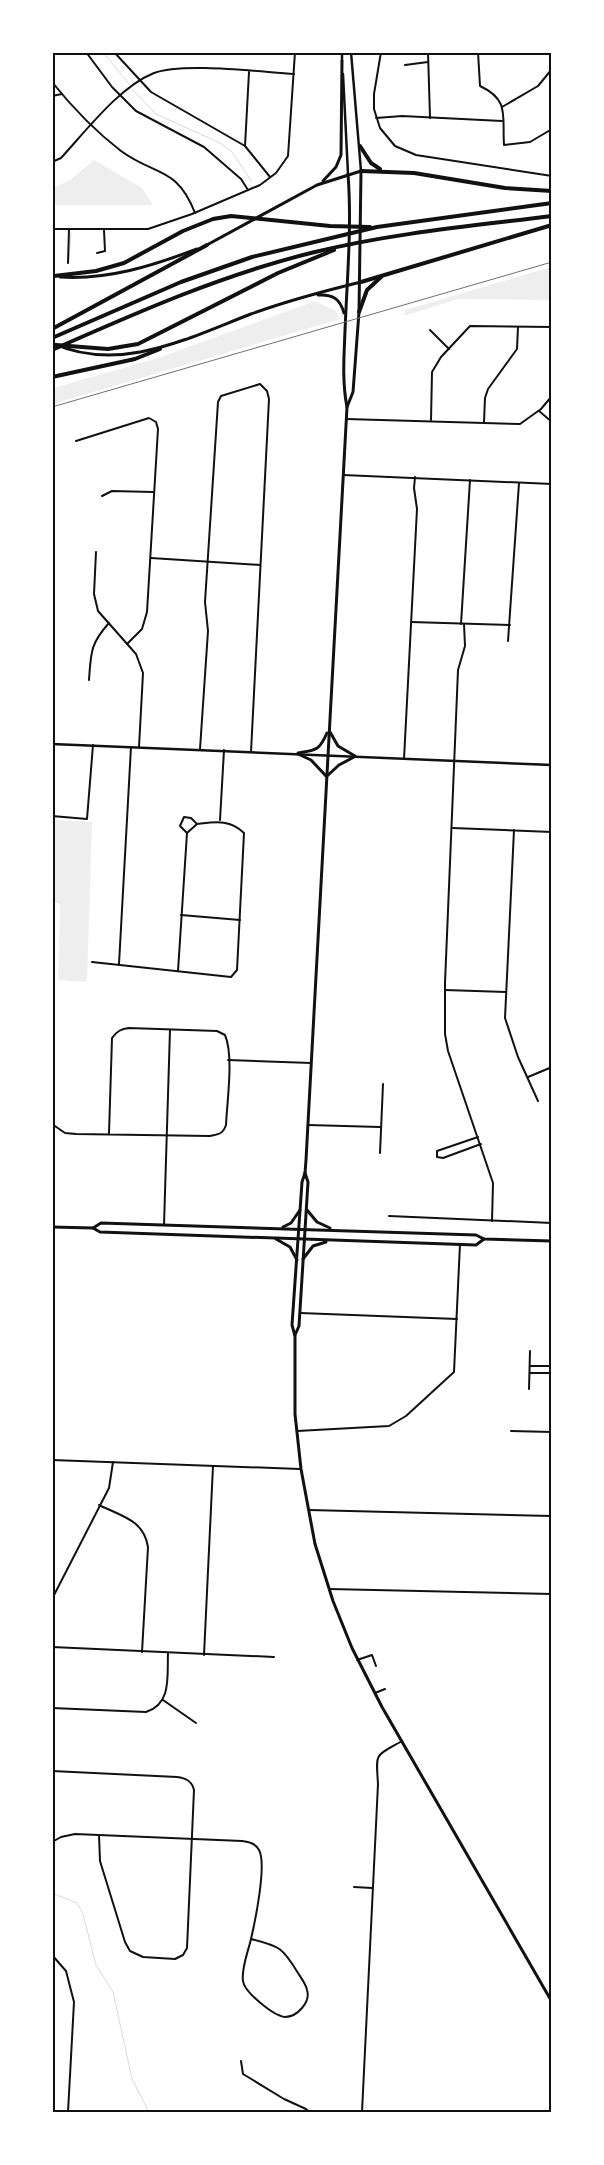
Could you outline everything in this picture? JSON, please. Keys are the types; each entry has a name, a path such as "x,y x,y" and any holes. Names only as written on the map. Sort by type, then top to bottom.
{"highway":[{"path":"360,146 371,163 382,170"},
{"path":"361,171 382,170 414,173 505,188 552,191"},
{"path":"52,338 180,282 252,257 377,227 552,203"},
{"path":"53,276 96,271 124,262 183,231 214,219 231,216 330,226 377,227"},
{"path":"52,350 202,287 269,265 342,246 426,232 552,216"},
{"path":"361,282 552,224"},
{"path":"52,329 207,245"},
{"path":"54,344 108,349 138,344 278,274 342,246"},
{"path":"359,312 370,285 384,275"},
{"path":"52,377 135,359 160,349"}],"main road":[{"path":"317,185 332,174 341,155 342,52"},
{"path":"347,407 353,392 361,282 360,146 351,52"},
{"path":"295,1336 292,1325 298,1228 302,1182 305,1173 308,1125 347,407 344,392 350,207 342,61"},
{"path":"53,276 92,277 150,266 207,245 230,230 317,185 361,171"},
{"path":"54,344 100,355 135,354 160,349 252,314 310,295 361,282"},
{"path":"310,295 334,297 339,301 346,316"},
{"path":"298,753 317,749 322,745 329,730"},
{"path":"329,730 338,746 355,756"},
{"path":"52,744 552,765"},
{"path":"298,753 316,764 327,776"},
{"path":"327,776 339,765 355,756"},
{"path":"305,1173 308,1182 305,1240 300,1313 295,1336 296,1431 315,1544 329,1589 358,1660 375,1693 551,2001"},
{"path":"282,1228 290,1223 300,1210"},
{"path":"306,1210 316,1222 333,1229"},
{"path":"93,1228 101,1223 305,1228 476,1235 484,1239 552,1241"},
{"path":"52,1227 93,1228 100,1232 476,1245 484,1239"},
{"path":"276,1239 290,1247 297,1260"},
{"path":"303,1259 317,1244 332,1241"}],"street":[{"path":"86,52 120,95 136,111 204,147 241,179 248,190"},
{"path":"114,52 140,82 169,104 245,146 270,177"},
{"path":"52,229 148,229 195,213 248,190 276,173 288,156 295,52"},
{"path":"381,52 373,98 376,118 390,141 410,154 523,174 552,176"},
{"path":"428,52 430,118"},
{"path":"478,52 480,86 499,98 502,107 504,145 530,142 552,129"},
{"path":"405,65 428,62"},
{"path":"52,162 61,158 120,95 154,73 183,68 294,74"},
{"path":"502,107 538,86 552,68"},
{"path":"245,146 250,72"},
{"path":"52,82 92,126 122,152 175,179 190,198 195,213"},
{"path":"52,96 62,94"},
{"path":"376,118 393,116 502,121"},
{"path":"68,263 70,229"},
{"path":"97,252 105,251 104,230"},
{"path":"431,420 432,372 449,349 470,326 552,327"},
{"path":"484,422 485,398 488,389 517,349 518,326"},
{"path":"430,330 449,349"},
{"path":"200,749 208,631 205,602 218,402 221,396 260,384 268,391 269,399 251,752"},
{"path":"346,419 520,424 539,411 552,396"},
{"path":"539,411 552,422"},
{"path":"76,441 150,418 156,422 158,429 146,622 127,644"},
{"path":"343,475 552,484"},
{"path":"404,760 417,509 414,488 415,477"},
{"path":"470,480 463,624 464,639 458,670 445,990 445,1034 448,1051 493,1183 492,1222"},
{"path":"508,641 519,483"},
{"path":"102,496 112,490 154,492"},
{"path":"96,552 94,594 98,611 141,663 143,674 139,747"},
{"path":"151,558 260,565"},
{"path":"411,622 510,625"},
{"path":"89,680 91,648 94,641 109,624"},
{"path":"52,816 87,819 92,781 93,745"},
{"path":"119,964 131,746"},
{"path":"220,821 224,750"},
{"path":"187,833 180,826 184,818 191,818 196,824"},
{"path":"92,962 119,964 178,972 231,977 236,970 244,833 237,826 220,821 196,824 187,833 178,972"},
{"path":"453,828 552,832"},
{"path":"514,830 505,1018 510,1038 538,1100"},
{"path":"181,915 240,920"},
{"path":"445,990 506,992"},
{"path":"52,1124 65,1133 210,1136 224,1132 228,1041 222,1033 217,1031 120,1029 114,1035 109,1133"},
{"path":"164,1225 170,1030"},
{"path":"228,1060 311,1064"},
{"path":"527,1078 552,1067"},
{"path":"380,1153 383,1084"},
{"path":"308,1125 380,1128"},
{"path":"478,1137 436,1151 437,1157 443,1158 481,1144"},
{"path":"389,1216 492,1222 552,1223"},
{"path":"296,1431 389,1426 406,1416 454,1372 458,1320 460,1244"},
{"path":"300,1313 458,1320"},
{"path":"529,1389 530,1351"},
{"path":"530,1366 552,1366"},
{"path":"530,1373 552,1373"},
{"path":"511,1431 552,1432"},
{"path":"52,1460 301,1469"},
{"path":"52,1599 109,1488 113,1462"},
{"path":"204,1654 213,1466"},
{"path":"99,1505 138,1524 146,1534 147,1566 142,1652"},
{"path":"308,1510 552,1516"},
{"path":"329,1589 552,1594"},
{"path":"52,1647 274,1657"},
{"path":"52,1708 146,1712 157,1707 163,1700 167,1686 168,1653"},
{"path":"358,1660 372,1655 376,1666"},
{"path":"375,1693 385,1689"},
{"path":"163,1700 196,1723"},
{"path":"362,2112 378,1784 376,1761 378,1754 402,1741"},
{"path":"52,1771 177,1777 184,1778 191,1783 194,1790 187,1948 183,1955 175,1959 139,1956 128,1947 102,1867 99,1835"},
{"path":"52,1842 61,1837 75,1834 242,1841 253,1844 260,1851 261,1863 258,1909 251,1939 242,1978 246,1990 280,2016 295,2014 306,2001 307,1990 286,1954 278,1946 251,1939"},
{"path":"354,1887 372,1888"},
{"path":"52,1955 66,1971 74,2002 68,2112"},
{"path":"241,2061 243,2074 309,2112"}],"shaded area":[{"path":"94,160 142,188 153,205 53,205 53,188 70,180"},
{"path":"551,267 551,300 458,299 404,316 405,310"},
{"path":"315,301 336,311 340,319 53,404 53,388 158,358"},
{"path":"53,820 92,822 87,982 58,980 60,904 53,902"}],"waterway":[{"path":"103,52 130,85"},
{"path":"133,90 156,114 220,143 232,152 252,182"},
{"path":"69,259 71,233"},
{"path":"52,1893 77,1903 83,1914 96,1965 113,1992 132,2079 149,2112"}],"railway":[{"path":"52,407 552,262"}]}
